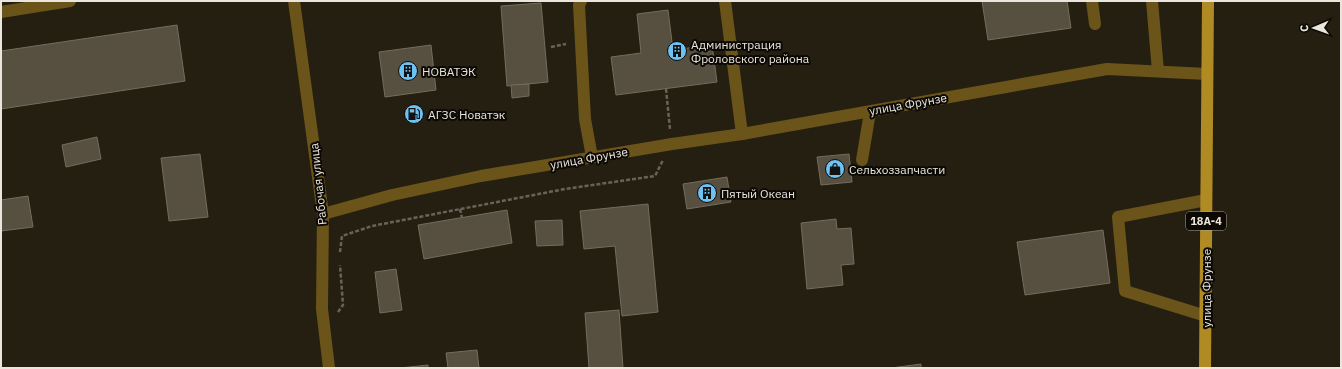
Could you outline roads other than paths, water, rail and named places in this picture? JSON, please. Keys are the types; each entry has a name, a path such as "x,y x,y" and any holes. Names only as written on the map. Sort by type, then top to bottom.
{"main road":[{"name":"18А-4","path":"1207,74 1208,1"},
{"name":"улица Фрунзе","path":"1205,368 1207,74"}],"street":[{"path":"1,12 70,1"},
{"name":"Рабочая улица","path":"294,1 323,214 322,309 329,368"},
{"path":"581,1 585,119 592,157"},
{"path":"725,1 742,134"},
{"path":"1092,1 1095,24"},
{"path":"1152,1 1158,71"},
{"name":"улица Фрунзе","path":"323,214 407,192 481,176 672,144 742,134 1107,69 1207,74"},
{"path":"862,160 870,112"},
{"path":"1206,200 1118,217 1125,291 1206,316"}],"place":[{"name":"Администрация Фроловского района","path":"677,51"},
{"name":"НОВАТЭК","path":"408,71"},
{"name":"АГЗС Новатэк","path":"414,114"},
{"name":"Сельхоззапчасти","path":"835,169"},
{"name":"Пятый Океан","path":"707,193"}]}
